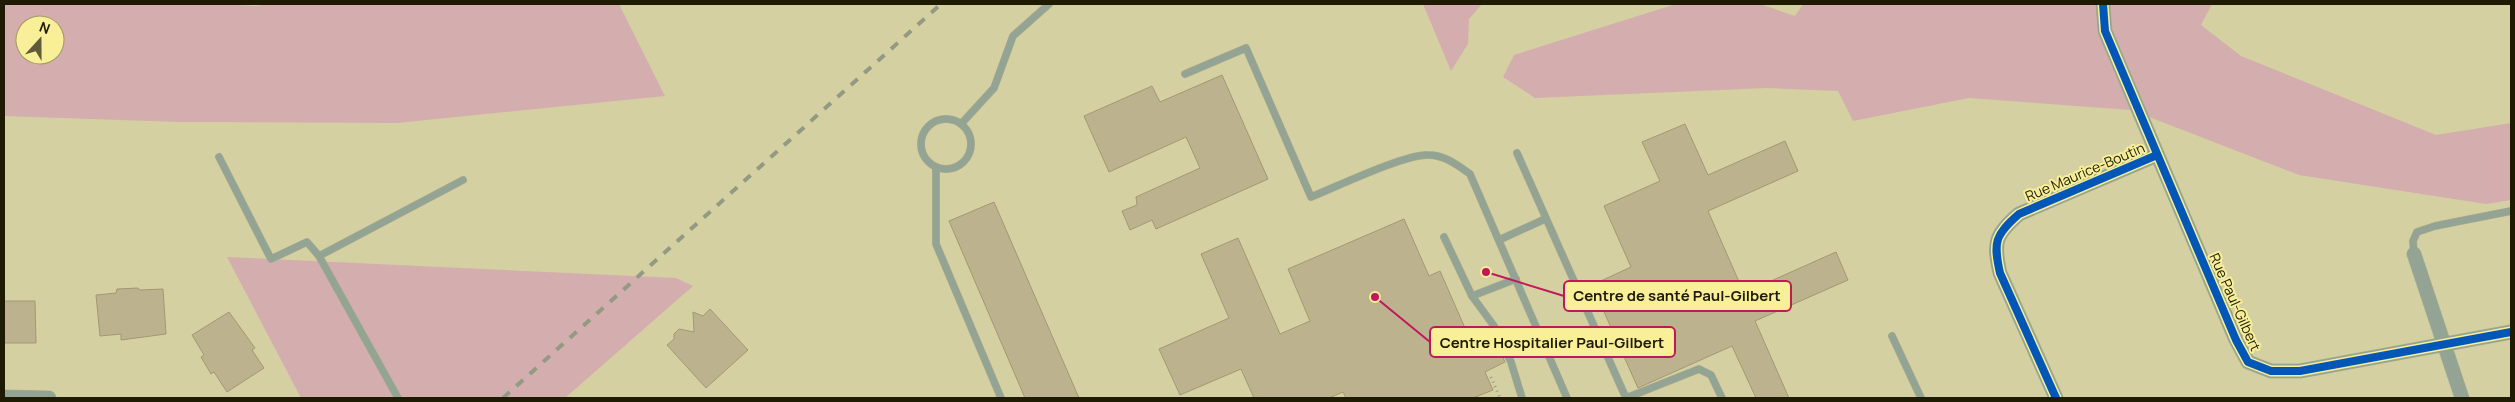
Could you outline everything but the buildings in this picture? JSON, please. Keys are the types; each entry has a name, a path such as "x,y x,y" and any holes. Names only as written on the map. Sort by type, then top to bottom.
{"street":[{"name":"Rue Paul-Gilbert","path":"2102,4 2105,31 2236,340 2248,362 2271,371 2300,371 2511,332"},
{"name":"Rue Maurice-Boutin","path":"2056,398 2000,273 1995,251 2001,230 2019,214 2158,155"},
{"path":"2414,254 2462,398"},
{"path":"4,396 49,398"}],"lane":[{"path":"961,124 994,88 1013,36 1049,4"},
{"path":"1185,74 1246,48 1311,197 1397,163 1428,155 1450,160 1470,174 1567,398"},
{"path":"944,118 961,124 969,134 971,142 968,157 956,168 948,170 936,168 926,161 922,154 921,138 929,124 944,118"},
{"path":"1517,153 1626,398 1699,369 1706,370 1711,375 1722,398"},
{"path":"219,157 271,259 307,242 319,256 398,398"},
{"path":"936,168 936,244 1001,398"},
{"path":"319,256 463,180"},
{"path":"2414,254 2413,241 2417,232 2435,226 2511,211"},
{"path":"1499,240 1545,219"},
{"path":"1444,237 1472,296 1494,326 1511,362 1522,398"},
{"path":"1472,296 1516,279"},
{"path":"1892,336 1921,398"}],"path":[{"path":"1490,377 1500,398"}],"shaded area":[{"path":"4,4 213,4 256,6 270,4 619,4 665,96 397,123 179,122 4,116"},
{"path":"1423,4 1482,4 1469,19 1468,44 1451,71"},
{"path":"1676,4 1760,4 1795,16 1803,4 2212,4 2201,25 2241,56 2436,135 2511,123 2511,200 2486,204 2299,175 2131,110 1969,98 1853,121 1838,91 1767,88 1535,98 1503,77 1514,55"},
{"path":"227,257 676,278 693,286 565,398 301,398"}],"railway":[{"path":"503,398 941,4"}],"cycle path":[{"path":"2103,4 2105,31 2236,340 2248,362 2271,371 2300,371 2511,332"},
{"path":"2056,398 2000,273 1997,254 1998,240 2005,228 2019,214 2157,155"}],"place":[{"name":"Centre de santé Paul-Gilbert","path":"1486,272"},
{"name":"Centre Hospitalier Paul-Gilbert","path":"1375,297"}]}
